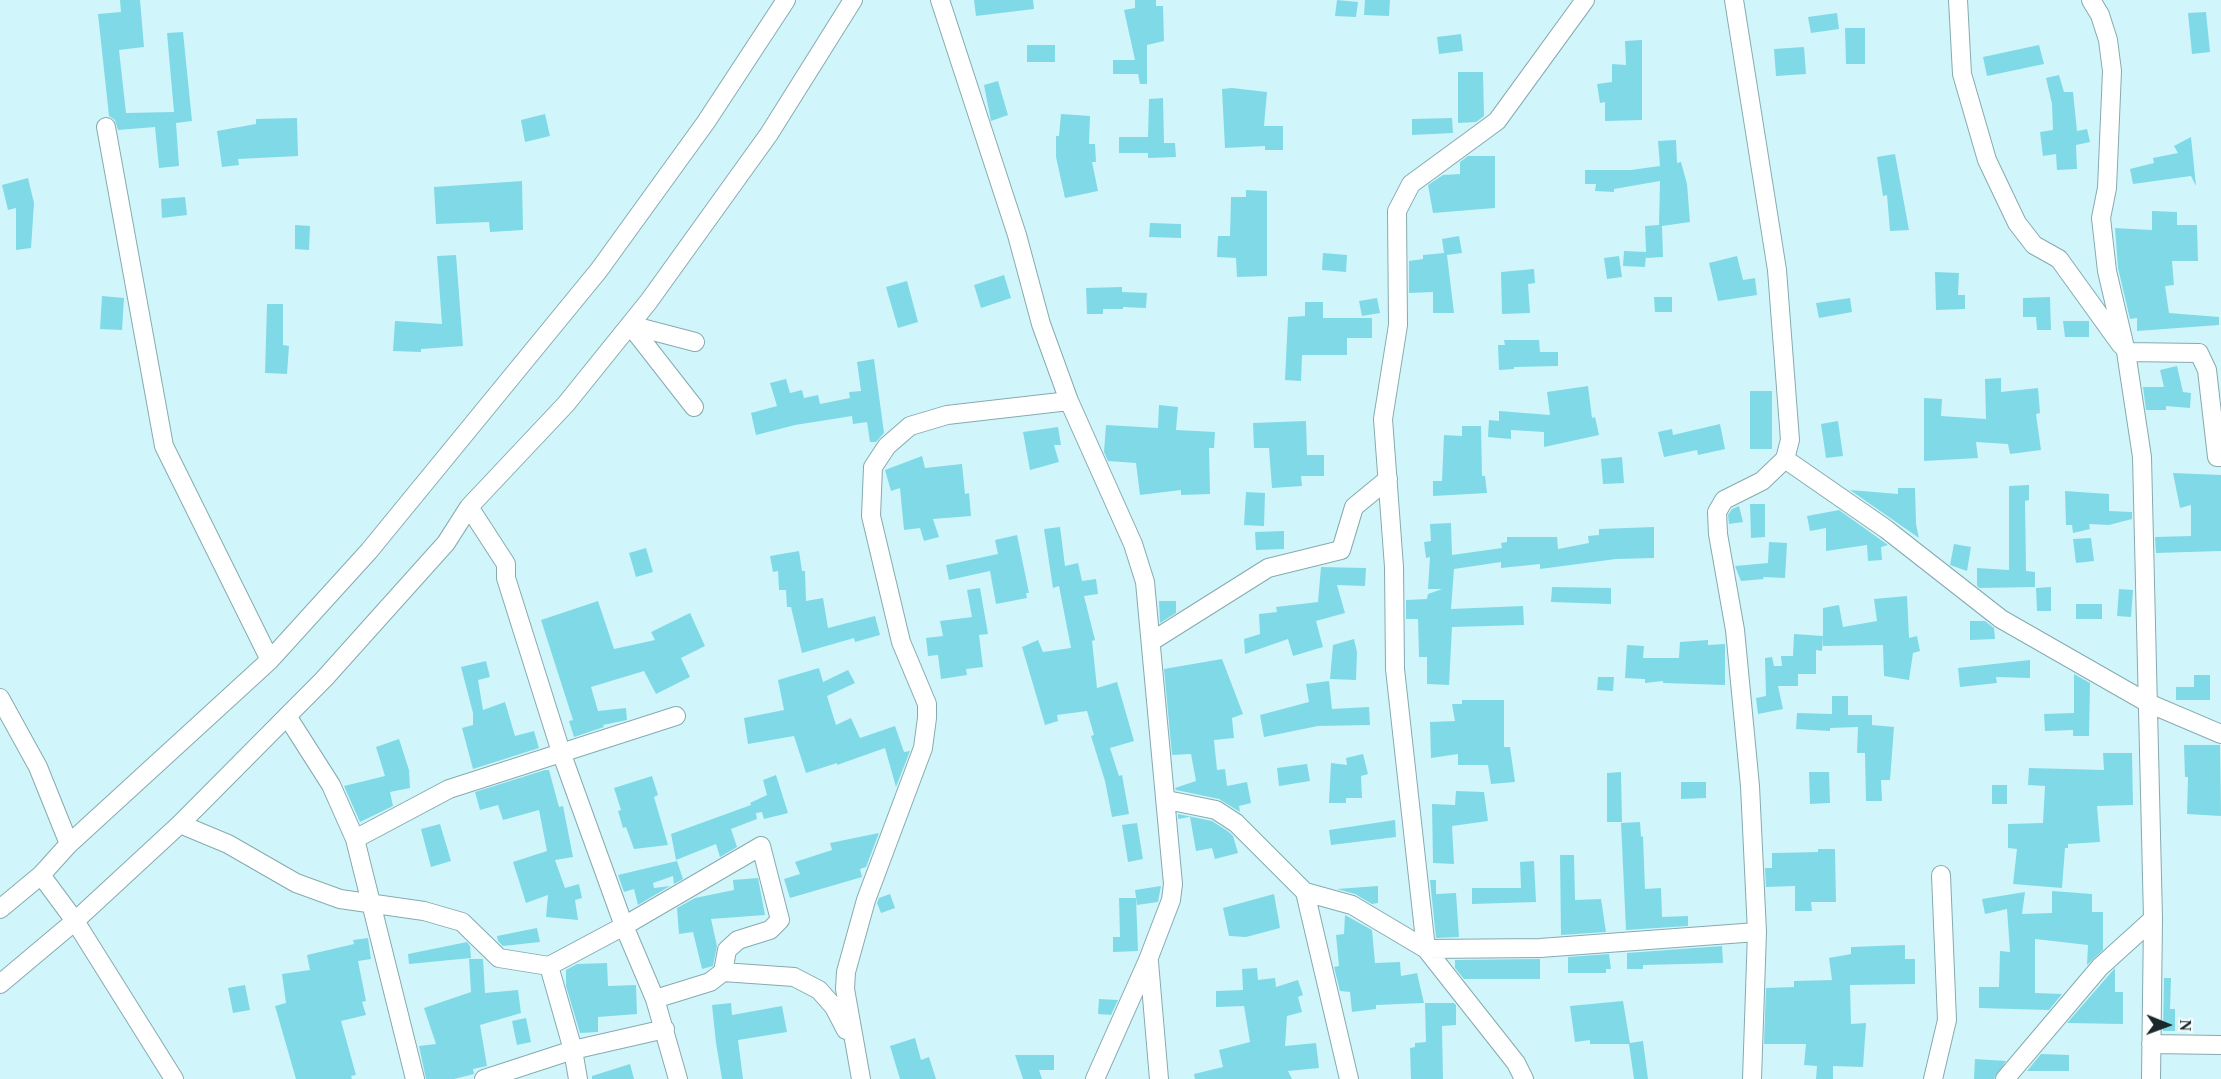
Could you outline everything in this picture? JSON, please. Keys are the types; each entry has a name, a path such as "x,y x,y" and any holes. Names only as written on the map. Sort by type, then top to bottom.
{"street":[{"path":"0,909 41,875 69,844 270,660 369,551 599,270 706,123 786,0"},
{"path":"0,984 75,921 180,824 287,716 446,543 469,507 566,404 630,325 769,134 853,0"},
{"path":"940,0 1017,235 1041,324 1069,401 1133,544 1145,582 1173,884 1171,900 1148,960 1095,1079"},
{"path":"1426,949 1395,669 1394,567 1383,419 1398,326 1397,211 1411,184 1497,121 1585,0"},
{"path":"1734,0 1777,270 1790,440 1785,459 1762,481 1724,500 1716,512 1735,630 1748,763 1757,932 1752,1079"},
{"path":"1958,0 1962,74 1992,170 2017,223 2034,245 2059,259 2126,352"},
{"path":"2091,0 2100,15 2108,40 2112,71 2107,188 2101,218 2107,271 2126,352 2142,457 2153,919 2151,1079"},
{"path":"106,127 164,446 270,660"},
{"path":"630,325 695,342"},
{"path":"630,325 694,407"},
{"path":"2126,352 2199,353 2207,370 2217,457 2221,457"},
{"path":"861,1079 845,989 846,972 867,900 923,748 927,718 927,704 901,642 871,516 873,467 887,446 910,426 947,415 1069,401"},
{"path":"1785,459 1886,529 2001,619 2148,703 2221,734"},
{"path":"1152,640 1268,568 1341,550 1354,507 1388,479"},
{"path":"469,507 506,564 506,578 561,752 624,926 655,999 678,1079"},
{"path":"0,698 38,767 69,844"},
{"path":"287,716 331,785 355,839 415,1079"},
{"path":"355,839 449,789 676,716"},
{"path":"1167,800 1216,810 1226,816 1305,892 1352,904 1426,949 1516,1062 1524,1079"},
{"path":"180,824 228,844 296,883 340,899 424,911 462,922 500,958 549,966 624,926 761,846 780,920 770,930 738,940 727,950 723,972"},
{"path":"41,875 75,921 174,1079"},
{"path":"1933,1079 1947,1020 1941,876"},
{"path":"1305,892 1349,1079"},
{"path":"2005,1079 2100,967 2153,919"},
{"path":"1426,949 1540,948 1757,932"},
{"path":"1148,960 1159,1079"},
{"path":"549,966 573,1050 578,1079"},
{"path":"655,999 710,982 723,972 794,977 819,990 834,1007 854,1045"},
{"path":"484,1079 573,1050 665,1029"},
{"path":"2151,1044 2221,1045"}],"building":[{"path":"120,0 140,0 144,47 119,50 126,113 174,112 167,33 183,32 192,121 176,123 179,166 159,168 155,127 118,130 115,120 109,116 98,14 121,12"},
{"path":"974,0 1033,0 1034,9 976,16"},
{"path":"1135,0 1156,0 1156,6 1163,6 1164,41 1147,45 1147,84 1140,84 1138,74 1113,74 1113,60 1135,60 1124,10 1135,8"},
{"path":"1337,0 1358,2 1356,17 1335,16"},
{"path":"1365,0 1390,0 1389,16 1364,15"},
{"path":"2206,12 2210,52 2192,54 2188,13"},
{"path":"1837,13 1839,29 1811,33 1808,17"},
{"path":"1845,28 1865,28 1865,64 1846,64"},
{"path":"1461,34 1463,51 1439,54 1437,37"},
{"path":"1642,40 1642,120 1605,121 1605,102 1600,103 1597,84 1612,82 1612,64 1626,65 1625,41"},
{"path":"1027,45 1055,45 1055,62 1027,62"},
{"path":"2039,45 2044,64 1987,76 1983,57"},
{"path":"1804,47 1806,74 1776,76 1774,49"},
{"path":"1458,72 1483,72 1484,116 1476,122 1458,123"},
{"path":"2059,75 2064,92 2073,92 2077,131 2087,129 2090,142 2076,145 2077,169 2057,170 2056,154 2043,156 2040,132 2053,130 2052,104 2046,78"},
{"path":"998,81 1008,115 991,121 984,85"},
{"path":"1222,89 1267,92 1264,126 1283,126 1283,150 1265,150 1265,146 1225,148"},
{"path":"1163,98 1164,143 1175,143 1176,157 1148,158 1148,153 1119,153 1119,137 1148,137 1149,99"},
{"path":"545,114 550,136 525,142 521,120"},
{"path":"1061,114 1090,116 1089,144 1095,144 1096,162 1092,162 1098,191 1065,198 1056,157 1056,136 1059,136"},
{"path":"297,118 298,156 238,159 239,165 222,167 217,131 256,124 256,119"},
{"path":"1452,118 1453,133 1412,135 1412,119"},
{"path":"2191,137 2196,186 2191,176 2133,184 2130,169 2154,163 2153,158 2178,153 2174,146"},
{"path":"1676,140 1677,163 1681,162 1687,184 1690,222 1662,226 1663,257 1646,258 1646,255 1645,267 1623,266 1624,251 1646,252 1645,226 1659,225 1660,181 1614,189 1614,192 1595,191 1596,184 1585,184 1585,170 1631,170 1660,166 1658,141"},
{"path":"1895,154 1909,230 1890,231 1887,195 1883,196 1877,157"},
{"path":"1468,156 1495,156 1495,208 1433,213 1428,185 1443,175 1460,174 1460,162"},
{"path":"28,178 34,203 31,248 16,250 16,208 8,210 2,185"},
{"path":"522,181 523,230 490,232 489,222 436,224 434,187"},
{"path":"1246,190 1267,191 1267,276 1237,277 1236,258 1217,257 1218,236 1230,236 1231,197 1246,197"},
{"path":"185,197 187,215 162,218 161,199"},
{"path":"2152,211 2177,212 2177,225 2197,225 2198,261 2172,261 2174,285 2165,286 2169,313 2219,317 2219,325 2137,331 2137,318 2130,319 2118,268 2115,228 2152,230"},
{"path":"1150,223 1181,224 1181,238 1149,237"},
{"path":"295,225 310,226 309,250 295,249"},
{"path":"1459,236 1462,253 1447,255 1454,313 1433,313 1433,292 1409,293 1409,261 1423,259 1423,255 1444,253 1442,239"},
{"path":"1323,253 1347,255 1346,272 1322,270"},
{"path":"456,255 463,346 421,349 421,352 393,351 395,321 442,324 437,256"},
{"path":"1619,256 1622,277 1607,279 1604,258"},
{"path":"1737,256 1743,280 1755,278 1757,295 1718,301 1709,263"},
{"path":"1534,269 1535,283 1528,284 1530,313 1502,314 1501,272"},
{"path":"1935,272 1959,273 1958,295 1965,295 1965,309 1936,310"},
{"path":"1004,275 1011,298 981,308 974,285"},
{"path":"907,281 918,322 898,328 886,287"},
{"path":"1122,287 1122,292 1147,293 1146,308 1103,309 1103,314 1087,314 1086,288"},
{"path":"102,296 124,298 122,330 100,329"},
{"path":"1654,297 1672,297 1672,312 1655,312"},
{"path":"2050,297 2051,330 2037,330 2036,317 2023,317 2023,298"},
{"path":"1377,298 1380,313 1362,316 1359,301"},
{"path":"1850,298 1852,312 1819,318 1816,303"},
{"path":"1305,302 1323,302 1323,318 1372,318 1372,338 1347,338 1347,355 1302,355 1301,381 1285,380 1288,317 1305,316"},
{"path":"267,304 283,304 283,345 289,346 287,374 265,373"},
{"path":"2063,321 2089,321 2089,337 2065,337"},
{"path":"1504,340 1539,340 1540,352 1558,352 1558,366 1514,367 1514,369 1499,370 1498,345 1505,345"},
{"path":"874,359 884,433 876,442 870,442 867,422 853,424 852,416 795,425 756,435 751,413 777,406 770,383 786,379 790,393 802,390 804,398 818,395 820,404 850,398 849,392 861,391 857,362"},
{"path":"2177,366 2183,392 2191,393 2190,408 2166,406 2166,410 2146,410 2143,387 2164,387 2160,370"},
{"path":"2001,378 2001,392 2038,388 2040,413 2036,414 2041,450 2010,454 2008,444 1976,442 1978,458 1924,461 1924,398 1942,399 1941,416 1986,419 1985,379"},
{"path":"1588,386 1592,418 1595,417 1599,435 1544,447 1544,432 1511,430 1511,439 1488,437 1489,420 1499,421 1499,411 1550,415 1547,392"},
{"path":"1750,391 1772,391 1772,449 1750,449"},
{"path":"1159,405 1178,407 1176,430 1215,432 1214,448 1209,448 1210,494 1181,495 1181,490 1140,495 1136,463 1108,461 1104,452 1106,425 1158,428"},
{"path":"1306,421 1307,455 1324,455 1324,476 1301,476 1302,486 1272,488 1269,448 1254,448 1253,423"},
{"path":"1838,421 1843,456 1826,458 1821,424"},
{"path":"1720,424 1725,449 1698,455 1697,450 1664,457 1658,432 1672,429 1673,435"},
{"path":"1462,426 1481,426 1482,476 1485,476 1487,493 1433,496 1433,481 1442,481 1444,435 1462,436"},
{"path":"1058,427 1061,445 1054,445 1059,462 1030,470 1023,432"},
{"path":"922,456 925,468 962,464 965,494 969,493 971,516 933,519 939,537 924,541 920,528 904,530 900,488 891,491 885,470"},
{"path":"1622,457 1624,483 1603,484 1601,459"},
{"path":"2173,473 2221,475 2221,551 2156,553 2155,537 2191,536 2191,505 2180,508"},
{"path":"2029,485 2029,500 2025,501 2026,571 2035,572 2035,587 1980,588 1977,586 1977,568 2009,570 2009,486"},
{"path":"1898,488 1915,488 1916,524 1919,538 1850,490 1898,494"},
{"path":"2065,491 2109,494 2109,511 2132,512 2132,519 2109,525 2089,524 2090,529 2073,533 2072,525 2066,525"},
{"path":"1246,492 1265,493 1264,526 1244,525"},
{"path":"1750,504 1765,504 1765,537 1751,538"},
{"path":"1739,506 1743,522 1729,524 1728,515 1732,509"},
{"path":"1839,510 1888,545 1881,547 1882,560 1868,561 1867,545 1826,551 1826,528 1810,531 1807,516"},
{"path":"1451,523 1452,555 1502,548 1501,543 1507,542 1507,537 1557,537 1558,549 1589,543 1588,536 1599,535 1599,529 1654,527 1654,558 1616,559 1540,569 1540,564 1501,568 1501,562 1454,569 1451,609 1523,606 1524,625 1452,627 1449,685 1427,684 1427,657 1419,657 1418,619 1406,619 1406,600 1427,599 1428,594 1442,589 1428,589 1430,557 1426,558 1424,542 1431,541 1430,524"},
{"path":"1060,527 1065,566 1078,563 1082,581 1096,579 1098,594 1084,596 1095,640 1092,641 1097,688 1117,682 1134,741 1110,748 1119,776 1122,775 1129,814 1112,817 1105,781 1091,736 1094,735 1087,711 1057,715 1058,721 1045,725 1022,647 1038,640 1043,652 1071,648 1059,586 1053,588 1044,529"},
{"path":"1284,531 1284,549 1256,550 1255,532"},
{"path":"1017,535 1029,593 1026,593 1027,598 996,604 990,571 949,580 946,565 998,554 995,540"},
{"path":"2091,538 2094,561 2076,563 2073,539"},
{"path":"1769,542 1787,543 1785,578 1763,577 1764,579 1741,581 1735,566 1768,563"},
{"path":"1954,544 1971,547 1967,571 1950,565"},
{"path":"646,548 653,572 636,577 629,553"},
{"path":"799,551 802,571 805,571 806,601 823,598 828,628 875,616 880,635 855,642 854,638 802,653 791,607 787,607 786,590 779,590 778,571 773,572 770,556"},
{"path":"1321,567 1366,568 1365,586 1337,585 1345,613 1316,621 1323,647 1293,656 1288,639 1245,654 1244,639 1260,634 1259,614 1277,612 1276,607 1318,602"},
{"path":"1552,587 1611,588 1611,604 1551,602"},
{"path":"2051,587 2051,611 2037,611 2036,588"},
{"path":"980,588 988,634 979,635 983,667 966,669 967,675 941,679 938,655 928,656 926,638 943,636 940,621 972,617 967,590"},
{"path":"2119,589 2133,590 2131,617 2117,616"},
{"path":"1907,596 1909,638 1917,636 1920,651 1913,653 1909,680 1884,676 1883,645 1823,646 1823,608 1839,605 1843,627 1877,621 1874,599"},
{"path":"598,601 614,649 655,640 651,632 690,613 705,646 681,658 690,677 656,694 644,671 591,687 598,711 626,708 627,720 603,725 604,727 574,737 569,721 573,720 541,620"},
{"path":"1159,601 1176,601 1176,613 1160,623"},
{"path":"2076,604 2102,604 2102,619 2076,619"},
{"path":"1970,621 1985,621 1994,628 1995,639 1970,640"},
{"path":"1794,634 1823,636 1822,651 1816,650 1816,674 1798,674 1798,686 1778,686 1783,709 1758,714 1756,698 1766,696 1765,658 1772,657 1774,666 1782,666 1781,656 1793,656"},
{"path":"1354,639 1357,652 1356,680 1330,679 1333,645"},
{"path":"1708,640 1708,645 1725,644 1725,685 1663,683 1663,681 1645,683 1645,679 1625,678 1627,645 1644,646 1643,658 1679,658 1680,642"},
{"path":"1222,659 1243,714 1232,718 1234,738 1214,740 1217,770 1225,769 1227,786 1247,782 1251,803 1239,806 1240,812 1219,799 1175,788 1196,781 1191,754 1172,755 1164,669"},
{"path":"2030,660 2030,678 1996,677 1997,683 1960,687 1958,668"},
{"path":"486,661 490,677 478,680 483,710 505,702 515,736 534,731 539,748 473,769 462,728 473,725 473,713 461,667"},
{"path":"819,668 823,682 848,670 855,683 827,696 836,725 851,718 860,738 895,726 904,752 910,751 896,787 885,748 806,773 794,736 748,744 744,718 784,710 778,680"},
{"path":"2074,674 2090,683 2089,736 2073,736 2073,730 2045,731 2044,714 2074,713"},
{"path":"2194,675 2210,675 2210,700 2176,700 2176,687 2194,687"},
{"path":"1598,677 1614,677 1613,691 1597,690"},
{"path":"1329,681 1332,709 1369,707 1370,725 1318,726 1264,737 1260,715 1309,702 1306,684"},
{"path":"1832,696 1848,696 1848,715 1872,715 1872,725 1894,727 1890,780 1881,780 1882,801 1866,801 1865,753 1857,753 1858,727 1830,728 1830,731 1796,729 1797,713 1832,714"},
{"path":"1462,700 1504,700 1504,747 1510,747 1515,782 1491,784 1488,765 1458,765 1458,754 1431,758 1430,722 1455,721 1452,704 1462,704"},
{"path":"399,739 409,770 410,788 390,792 393,806 360,822 344,786 385,776 376,747"},
{"path":"2184,745 2220,745 2221,816 2187,814 2188,777 2185,777"},
{"path":"2103,753 2132,753 2133,805 2097,806 2100,842 2068,844 2068,848 2065,848 2062,888 2013,884 2017,849 2008,848 2008,824 2043,823 2045,786 2028,785 2029,768 2104,770"},
{"path":"1363,754 1368,774 1361,776 1362,798 1346,798 1346,803 1329,803 1331,763 1347,765 1346,758"},
{"path":"1307,764 1310,781 1279,786 1277,768"},
{"path":"549,770 559,807 563,806 573,857 555,860 565,888 579,884 582,898 575,900 578,920 546,917 548,895 526,903 513,862 547,851 539,810 503,820 498,805 480,810 475,792"},
{"path":"1621,772 1622,822 1607,822 1607,773"},
{"path":"1809,772 1829,772 1830,803 1810,804"},
{"path":"776,775 788,813 764,819 762,812 756,813 757,819 731,829 737,847 720,857 716,844 676,860 671,834 751,805 750,803 767,795 763,780"},
{"path":"652,776 658,795 654,797 668,845 634,849 626,827 623,828 618,811 621,810 614,788"},
{"path":"1681,782 1706,782 1706,798 1681,799"},
{"path":"1992,785 2007,785 2007,804 1992,804"},
{"path":"1456,791 1484,792 1488,821 1452,826 1454,864 1433,863 1432,804 1455,805"},
{"path":"1178,814 1212,821 1229,832 1233,836 1238,853 1215,859 1212,848 1196,851 1190,817 1178,819"},
{"path":"1395,820 1396,837 1331,845 1329,830"},
{"path":"1640,822 1641,837 1643,836 1645,889 1661,888 1662,917 1688,916 1688,926 1626,930 1621,823"},
{"path":"1137,823 1143,859 1128,862 1122,825"},
{"path":"440,824 451,861 431,867 421,829"},
{"path":"879,833 866,867 860,869 862,877 790,898 784,879 800,874 795,862 832,850 830,843"},
{"path":"1818,849 1835,849 1836,902 1811,902 1812,911 1795,911 1795,886 1766,887 1765,868 1772,868 1772,853 1818,852"},
{"path":"1560,855 1574,855 1575,900 1601,899 1606,932 1561,935"},
{"path":"677,861 683,879 674,884 673,876 653,883 654,888 670,886 638,905 634,889 624,892 618,875"},
{"path":"1534,861 1536,902 1472,904 1472,888 1521,888 1520,862"},
{"path":"758,878 765,915 711,919 717,946 713,966 702,969 693,932 679,934 677,908 695,898 734,890 733,880"},
{"path":"1430,880 1436,880 1436,894 1456,893 1459,937 1436,938"},
{"path":"1161,886 1158,902 1137,905 1135,890"},
{"path":"1378,886 1378,903 1372,904 1355,894 1337,889"},
{"path":"2052,891 2092,894 2092,912 2103,912 2103,950 2087,965 2088,945 2035,939 2035,993 2062,994 2049,1010 1979,1008 1979,987 1999,987 2000,951 2010,952 2007,909 1985,914 1982,899 2025,892 2022,914 2052,913"},
{"path":"890,894 895,908 881,913 877,903 879,898"},
{"path":"1274,894 1280,928 1246,937 1229,936 1223,908"},
{"path":"1119,898 1136,898 1138,951 1113,952 1113,937 1120,937"},
{"path":"1345,915 1372,930 1375,963 1400,962 1401,976 1417,973 1424,1003 1376,1005 1376,1009 1352,1012 1350,992 1340,991 1334,967 1339,966 1336,935 1344,934"},
{"path":"537,928 540,942 503,946 498,941 497,936"},
{"path":"368,938 371,959 358,961 366,1001 362,1002 366,1015 341,1021 356,1075 351,1076 352,1079 296,1079 275,1006 286,1003 282,974 310,970 307,955 354,944 353,940"},
{"path":"467,942 470,946 471,958 409,964 408,954"},
{"path":"1905,945 1905,959 1915,959 1915,984 1850,985 1851,1024 1866,1023 1863,1067 1833,1066 1833,1079 1816,1079 1817,1066 1804,1065 1806,1044 1764,1044 1766,988 1794,987 1794,981 1832,980 1829,958 1851,954 1851,947"},
{"path":"1722,946 1723,963 1643,965 1643,969 1627,969 1627,953"},
{"path":"1609,954 1611,969 1606,969 1606,973 1568,973 1568,957"},
{"path":"469,959 483,959 485,993 518,990 521,1013 480,1025 487,1066 473,1069 474,1074 454,1079 426,1079 419,1046 436,1044 424,1008 471,992"},
{"path":"1540,959 1540,979 1464,979 1455,968 1455,960"},
{"path":"607,963 608,986 636,985 637,1014 598,1017 598,1032 580,1033 566,986 566,970 577,964"},
{"path":"1257,968 1258,980 1275,978 1276,987 1298,980 1303,995 1298,997 1302,1012 1287,1016 1285,1046 1316,1043 1319,1068 1288,1071 1292,1079 1195,1079 1194,1074 1223,1067 1219,1050 1250,1042 1244,1006 1216,1007 1216,991 1243,990 1242,969"},
{"path":"2115,968 2115,992 2123,992 2123,1024 2067,1023"},
{"path":"2164,978 2171,978 2170,1009 2175,1009 2175,1031 2163,1031"},
{"path":"245,985 250,1010 233,1013 228,988"},
{"path":"1099,999 1118,1000 1111,1015 1098,1014"},
{"path":"1623,1001 1630,1043 1643,1041 1648,1079 1634,1079 1629,1044 1590,1044 1590,1040 1575,1042 1570,1006"},
{"path":"731,1003 732,1015 782,1006 787,1032 738,1040 743,1079 722,1079 716,1043 712,1005"},
{"path":"1425,1003 1454,1003 1456,1005 1456,1025 1442,1026 1443,1079 1411,1079 1410,1048 1415,1047 1415,1043 1426,1042"},
{"path":"526,1018 531,1042 517,1045 512,1021"},
{"path":"915,1038 921,1060 929,1057 936,1079 900,1079 890,1046"},
{"path":"2041,1054 2069,1055 2069,1071 2027,1071"},
{"path":"1015,1055 1054,1055 1054,1070 1039,1070 1042,1079 1023,1079"},
{"path":"1975,1059 2006,1061 1994,1079 1974,1079"},
{"path":"630,1064 634,1079 592,1079 592,1076"}]}
